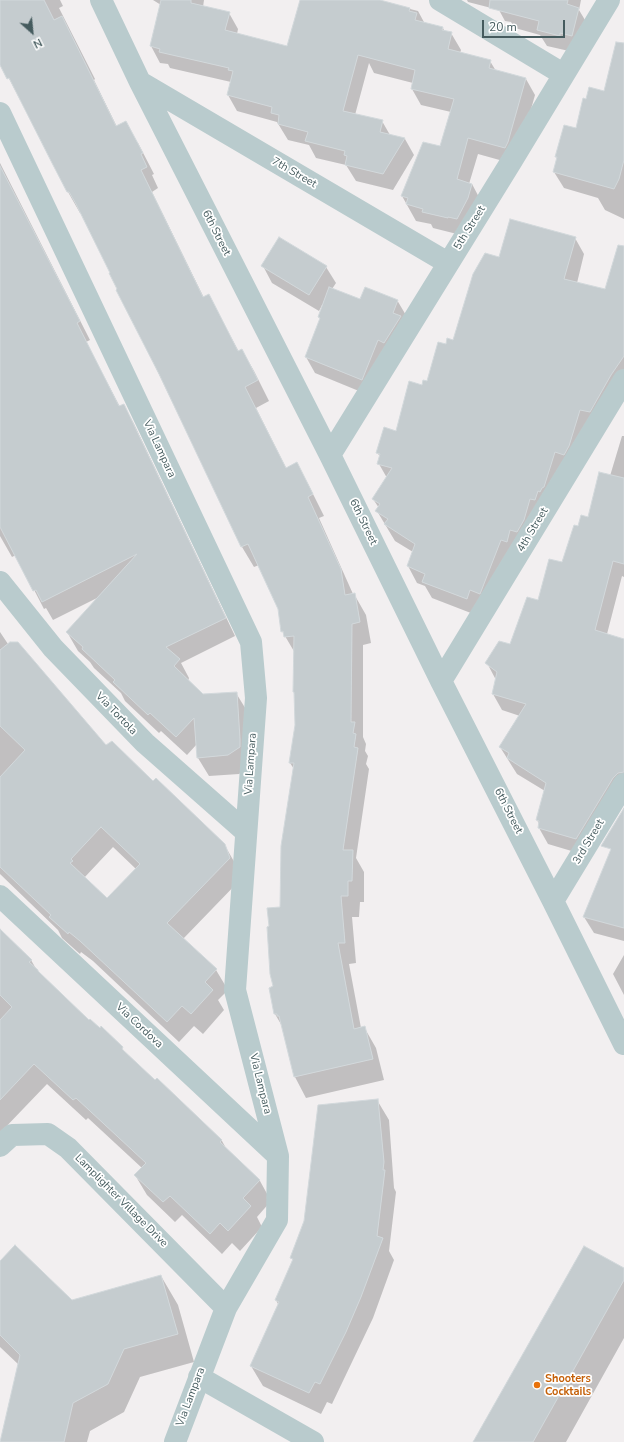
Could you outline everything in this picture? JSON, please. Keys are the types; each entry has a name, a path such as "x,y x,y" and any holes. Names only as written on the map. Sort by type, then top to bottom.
{"street":[{"name":"6th Street","path":"101,0 140,82 330,455 441,681 624,1044"},
{"path":"440,0 563,74"},
{"name":"5th Street","path":"330,455 608,0"},
{"name":"7th Street","path":"140,82 448,263"},
{"name":"Via Lampara","path":"0,113 251,642 256,698 235,990 278,1156 277,1220 226,1308 198,1377 175,1442"},
{"name":"4th Street","path":"441,681 624,380"},
{"name":"Via Tortola","path":"0,582 53,648 145,743 246,832"},
{"name":"3rd Street","path":"553,901 624,784"},
{"name":"Via Cordova","path":"0,896 278,1156"},
{"name":"Lamplighter Village Drive","path":"0,1146 12,1135 48,1134 68,1148 226,1308"},
{"path":"198,1377 312,1442"}],"building":[{"path":"0,0 44,0 54,20 62,16 116,126 126,121 143,153 141,154 147,167 141,170 203,297 209,294 238,351 242,349 258,380 245,387 286,468 297,462 313,494 308,497 341,569 345,595 355,593 360,622 352,624 351,722 355,722 353,733 356,734 354,747 358,748 343,850 353,850 352,881 348,881 348,896 341,896 345,943 338,943 354,1029 365,1026 373,1059 294,1077 279,1016 274,1014 269,988 273,986 270,974 267,908 280,907 281,846 294,763 289,763 295,725 293,692 294,636 284,637 283,631 281,632 278,609 248,544 241,547 159,374 116,290 117,289 110,273 76,204 69,192 67,192 9,78 7,79 0,65"},
{"path":"161,0 191,0 191,3 230,12 225,30 287,46 300,0 380,0 410,8 409,11 417,13 415,20 443,27 442,30 452,32 448,49 491,60 489,68 526,78 508,142 505,148 468,138 457,179 472,184 468,198 457,219 422,212 423,209 406,204 408,198 401,196 423,142 440,146 454,99 411,89 415,70 358,55 343,111 383,120 380,132 405,138 383,174 345,165 347,156 344,155 345,151 305,141 308,132 278,124 279,115 271,113 272,107 227,95 233,71 228,70 229,68 159,52 160,49 150,46"},
{"path":"490,0 568,0 567,4 579,8 572,36 560,33 560,36 537,30 539,21 489,8"},
{"path":"616,42 624,43 624,160 619,179 614,189 553,172 557,157 555,157 564,125 576,128 583,98 586,99 589,87 604,91"},
{"path":"0,166 80,321 77,323 119,406 124,404 226,618 166,647 180,659 174,666 203,694 237,692 240,747 228,755 197,758 194,718 176,737 150,713 148,715 113,682 115,680 66,632 137,554 42,602 36,590 33,591 0,527"},
{"path":"510,219 576,237 564,279 605,289 618,245 624,246 624,356 611,375 590,412 580,410 569,446 564,455 555,452 544,487 540,492 538,491 535,500 530,499 524,520 517,532 510,530 507,542 501,540 480,594 470,590 467,599 422,582 425,574 407,566 415,544 384,524 388,519 375,511 380,504 372,499 392,468 377,464 380,454 376,453 384,427 396,431 409,381 422,385 423,380 427,381 438,342 446,344 447,338 453,340 473,274 485,253 499,257"},
{"path":"279,237 327,266 309,295 261,266"},
{"path":"329,287 360,299 365,287 398,300 393,313 401,316 384,343 378,340 362,380 305,357 320,318 318,317"},
{"path":"599,472 624,478 624,564 613,561 595,630 624,639 624,772 618,773 613,778 576,839 538,828 539,821 536,820 546,783 507,758 509,753 499,747 526,704 492,694 497,672 485,663 499,641 510,644 527,597 538,600 549,559 562,562 574,525 578,526 581,515 588,517"},
{"path":"10,642 18,642 106,745 112,741 153,781 156,778 225,844 230,858 167,923 217,969 205,982 213,990 191,1014 182,1006 167,1022 80,941 69,932 68,934 49,917 51,915 0,867 0,777 25,750 0,726 0,650","holes":["101,827 140,864 107,898 70,863 73,861 71,859"]},
{"path":"624,808 624,928 583,917 611,849 601,846"},
{"path":"0,929 32,960 29,962 38,971 89,1020 90,1019 100,1028 101,1026 123,1047 122,1049 155,1080 157,1078 222,1140 220,1142 260,1180 243,1198 251,1206 228,1231 220,1223 210,1234 170,1196 163,1202 134,1175 146,1163 76,1098 73,1100 34,1064 0,1100 0,1020 12,1007 0,995"},
{"path":"378,1099 384,1162 383,1170 385,1170 377,1236 383,1238 346,1332 320,1384 315,1382 309,1393 250,1366 279,1302 275,1300 293,1259 290,1258 304,1221 318,1105"},
{"path":"15,1245 72,1300 161,1275 178,1334 124,1349 108,1384 73,1403 64,1442 0,1442 20,1355 0,1335 0,1261"},
{"path":"584,1246 624,1268 624,1280 533,1442 473,1442"}],"place":[{"name":"Shooters Cocktails","path":"537,1385"}]}
